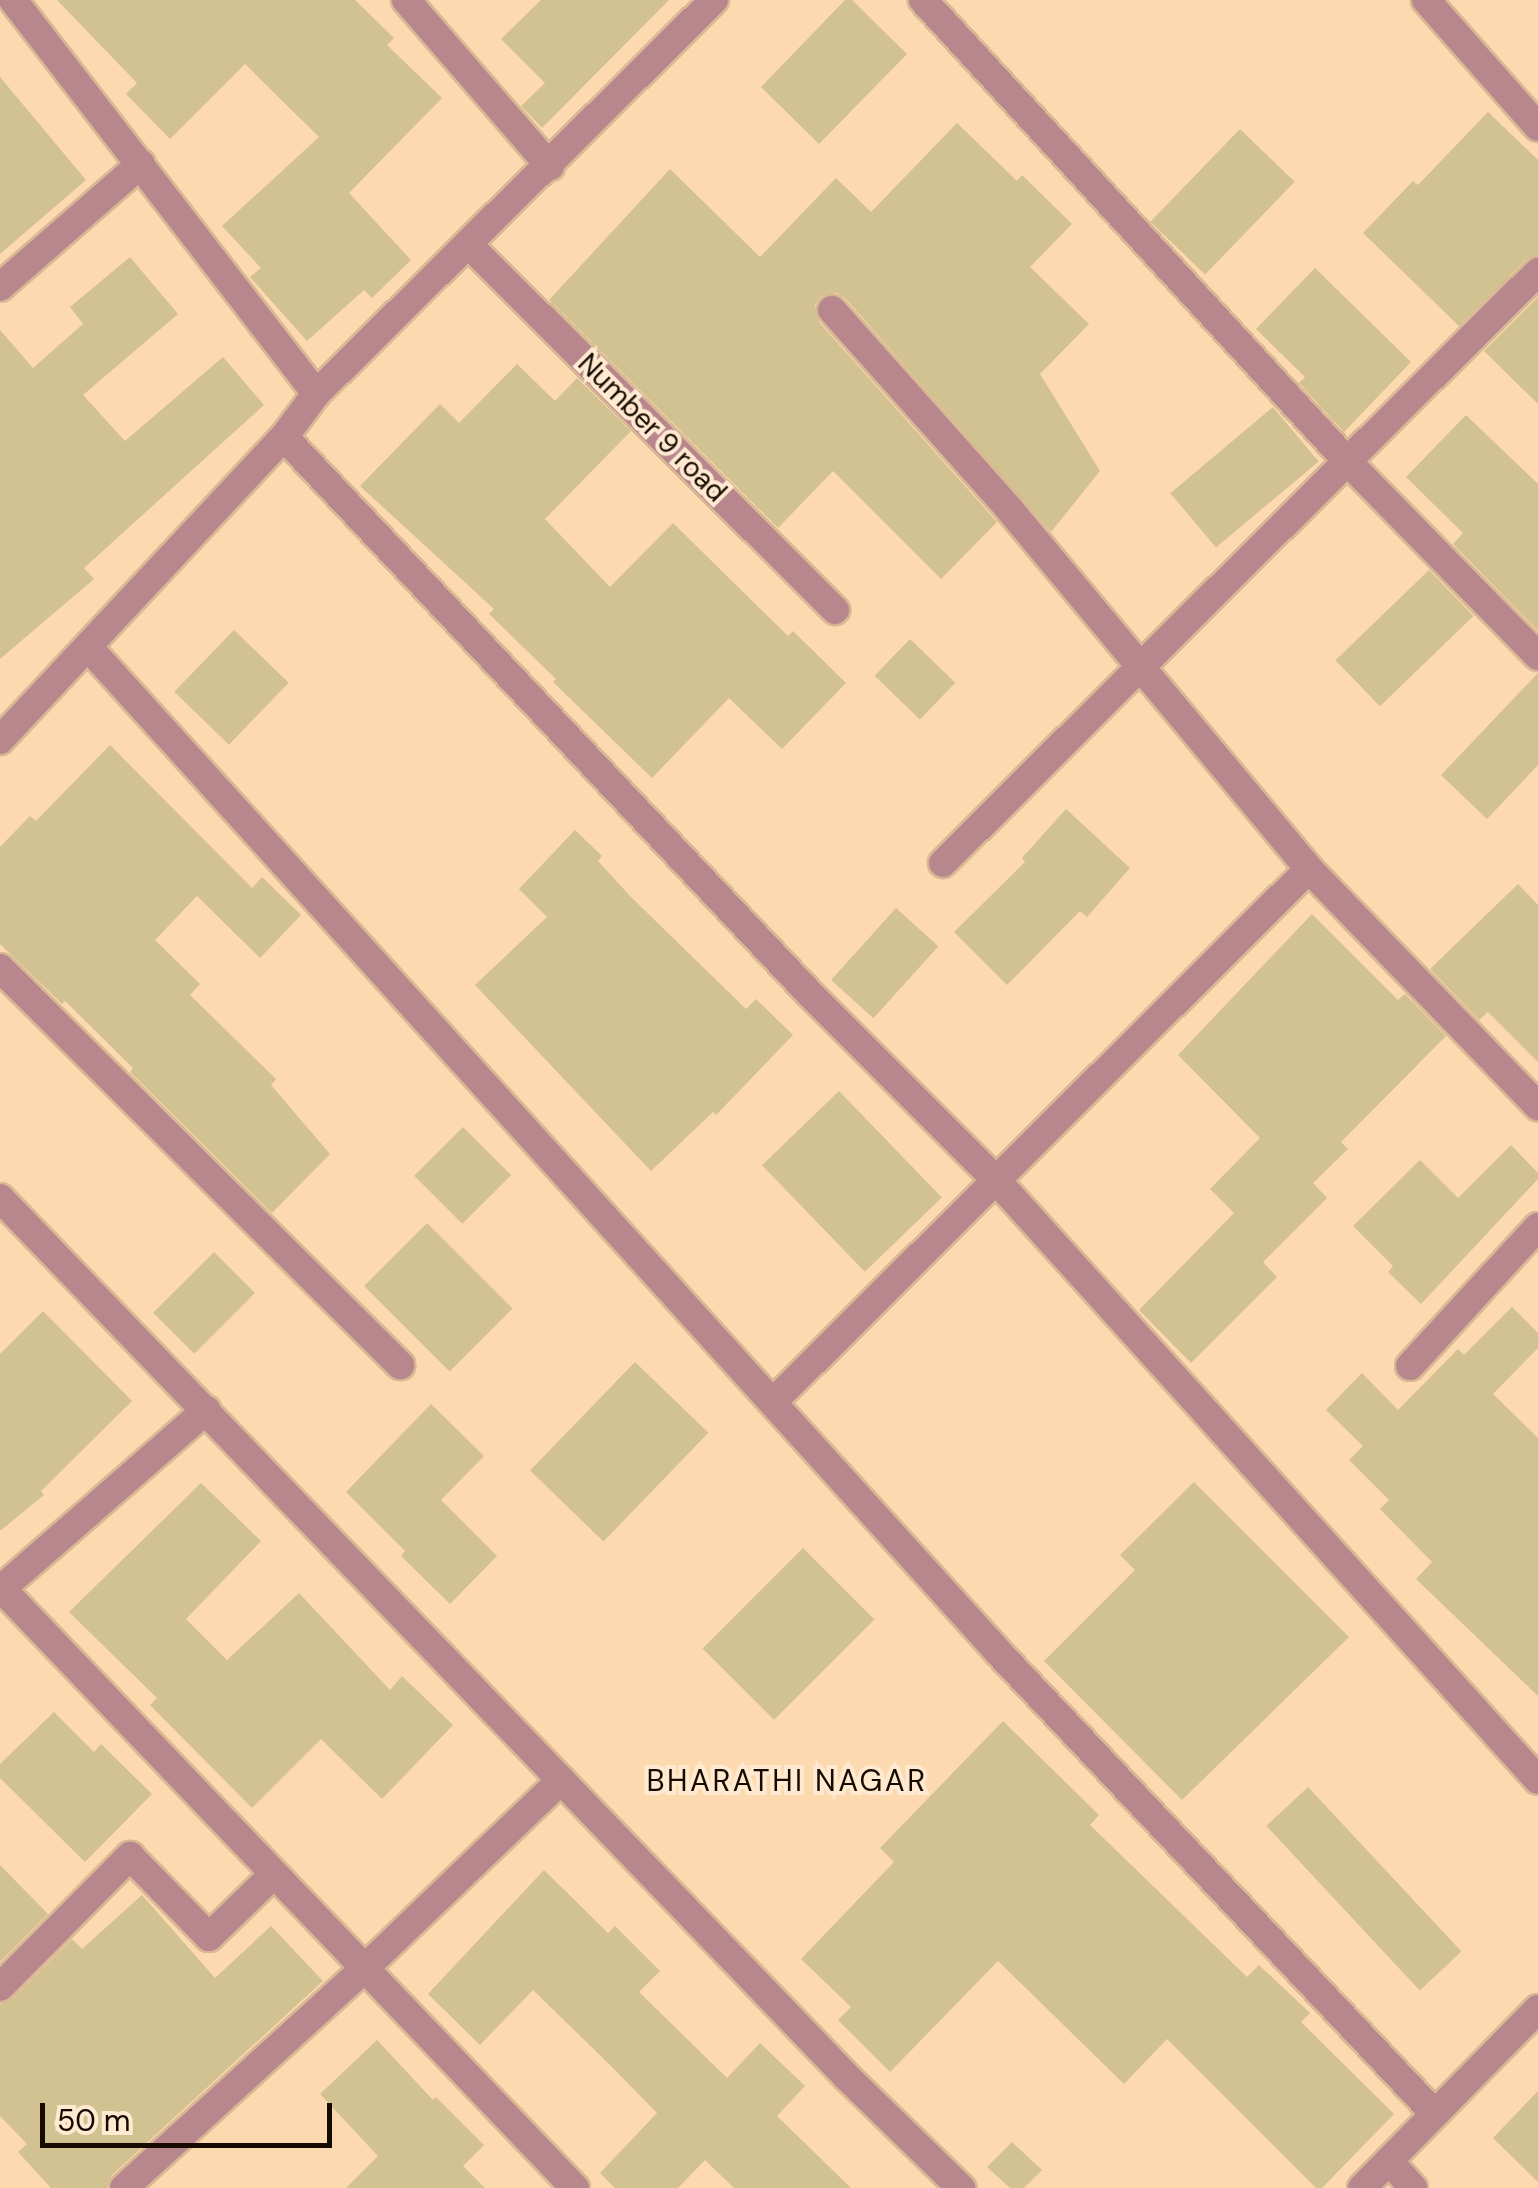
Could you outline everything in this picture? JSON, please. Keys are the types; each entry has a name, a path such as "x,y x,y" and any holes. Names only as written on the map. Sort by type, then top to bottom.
{"street":[{"path":"12,0 316,394"},
{"path":"406,0 550,166"},
{"path":"0,740 284,437 316,394 714,0"},
{"path":"922,0 1347,461 1538,656"},
{"path":"1426,0 1538,127"},
{"path":"0,287 141,164"},
{"name":"Number 9 road","path":"469,245 834,610"},
{"path":"943,863 1538,272"},
{"path":"832,310 1142,667 1309,868 1538,1106"},
{"path":"284,437 809,993 997,1181 1538,1780"},
{"path":"88,647 1000,1654 1435,2114"},
{"path":"773,1402 1309,868"},
{"path":"0,968 400,1365"},
{"path":"0,1198 834,2064 961,2188"},
{"path":"1410,1366 1538,1227"},
{"path":"206,1410 0,1588 54,1638 272,1875 576,2188"},
{"path":"124,2188 364,1970 561,1780"},
{"path":"0,1987 130,1856 209,1937 272,1875"},
{"path":"1362,2188 1538,2009"},
{"path":"1389,2161 1413,2188"}],"building":[{"path":"57,0 355,0 394,38 387,45 442,98 349,193 411,260 372,298 364,290 307,341 250,277 261,268 222,226 319,137 245,64 170,139 126,94 137,83"},
{"path":"541,0 669,0 542,128 521,106 545,83 501,39"},
{"path":"845,0 852,0 907,54 819,144 761,87"},
{"path":"0,77 86,180 0,254"},
{"path":"1488,112 1538,160 1538,255 1526,260 1459,326 1363,233 1413,181 1418,185"},
{"path":"957,123 1017,181 1022,175 1072,224 1030,267 1089,324 1040,374 1100,471 1051,532 845,298 837,293 821,296 815,305 819,322 997,522 941,579 833,471 778,528 549,300 670,169 760,257 836,178 871,212"},
{"path":"1240,129 1295,182 1205,275 1150,222"},
{"path":"130,257 178,314 83,395 125,441 223,357 264,405 84,568 94,579 0,659 0,330 33,368 83,324 70,307"},
{"path":"1315,268 1411,362 1344,432 1299,383 1305,377 1256,329"},
{"path":"1538,297 1538,404 1484,351"},
{"path":"517,364 555,401 577,378 631,431 545,519 610,587 673,523 788,636 793,631 846,683 782,749 729,698 652,778 489,614 494,609 360,486 440,404 459,423"},
{"path":"1273,407 1319,461 1216,548 1170,493"},
{"path":"1466,415 1538,484 1538,631 1453,544 1463,533 1406,477"},
{"path":"1429,570 1473,616 1380,706 1335,660"},
{"path":"234,630 289,683 229,745 174,692"},
{"path":"910,639 955,683 920,719 875,676"},
{"path":"1538,673 1538,765 1487,819 1441,775"},
{"path":"110,745 252,888 262,877 301,915 260,958 197,896 155,940 200,984 190,995 276,1079 271,1085 330,1154 272,1213 130,1072 133,1068 0,944 0,847 30,816 36,821"},
{"path":"1066,809 1130,868 1087,917 1080,911 1007,985 954,932 1025,862 1022,858"},
{"path":"575,830 602,856 598,861 631,897 746,1009 756,999 793,1035 716,1115 713,1112 651,1171 475,985 547,917 519,889"},
{"path":"1518,884 1538,905 1538,1062 1488,1012 1479,1020 1430,969"},
{"path":"896,908 938,946 873,1018 831,980"},
{"path":"1312,914 1398,1000 1405,994 1446,1036 1341,1142 1348,1149 1313,1183 1327,1198 1263,1262 1277,1277 1191,1363 1139,1310 1234,1213 1210,1189 1260,1138 1178,1055"},
{"path":"839,1091 942,1197 865,1272 762,1165"},
{"path":"463,1127 511,1175 462,1224 414,1176"},
{"path":"1511,1145 1538,1173 1538,1179 1421,1304 1388,1272 1393,1266 1353,1226 1420,1160 1458,1198"},
{"path":"427,1223 513,1309 450,1371 364,1286"},
{"path":"214,1252 255,1293 194,1354 153,1313"},
{"path":"1512,1307 1538,1333 1538,1348 1493,1394 1538,1438 1538,1696 1416,1579 1432,1562 1380,1509 1389,1500 1349,1460 1363,1446 1326,1410 1362,1373 1398,1410 1458,1349 1464,1355"},
{"path":"43,1311 132,1401 41,1491 44,1495 0,1531 0,1354"},
{"path":"635,1362 708,1433 603,1541 530,1471"},
{"path":"431,1404 484,1456 441,1500 497,1556 450,1604 401,1556 405,1551 346,1492"},
{"path":"1194,1482 1349,1637 1182,1800 1044,1661 1135,1570 1120,1555"},
{"path":"201,1483 261,1541 186,1619 227,1660 299,1593 390,1690 402,1676 453,1725 382,1799 321,1739 252,1808 150,1705 157,1698 69,1612"},
{"path":"803,1548 874,1619 774,1720 703,1648"},
{"path":"54,1712 94,1752 101,1744 152,1794 85,1862 0,1778 0,1764"},
{"path":"1003,1721 1099,1815 1090,1825 1247,1977 1259,1965 1310,2013 1301,2022 1394,2114 1322,2188 1316,2188 1167,2039 1124,2084 998,1961 890,2072 838,2020 851,2007 801,1959 894,1862 880,1848"},
{"path":"1308,1787 1461,1952 1420,1990 1266,1826"},
{"path":"0,1865 48,1914 0,1962"},
{"path":"544,1870 608,1933 615,1926 660,1971 639,1992 727,2078 760,2043 805,2086 777,2116 851,2188 734,2188 705,2160 678,2188 615,2188 600,2173 657,2113 533,1990 480,2045 428,1994"},
{"path":"142,1895 215,1978 271,1926 323,1981 112,2175 107,2188 51,2188 18,2152 27,2144 0,2116 0,2004 12,1999 72,1939 82,1949"},
{"path":"377,2040 433,2100 436,2097 484,2145 463,2166 485,2188 346,2188 378,2156 320,2094"},
{"path":"1538,2091 1538,2182 1493,2138"},
{"path":"1012,2142 1042,2170 1024,2188 1010,2188 987,2167"}],"district":[{"name":"BHARATHI NAGAR","path":"787,1781"}]}
